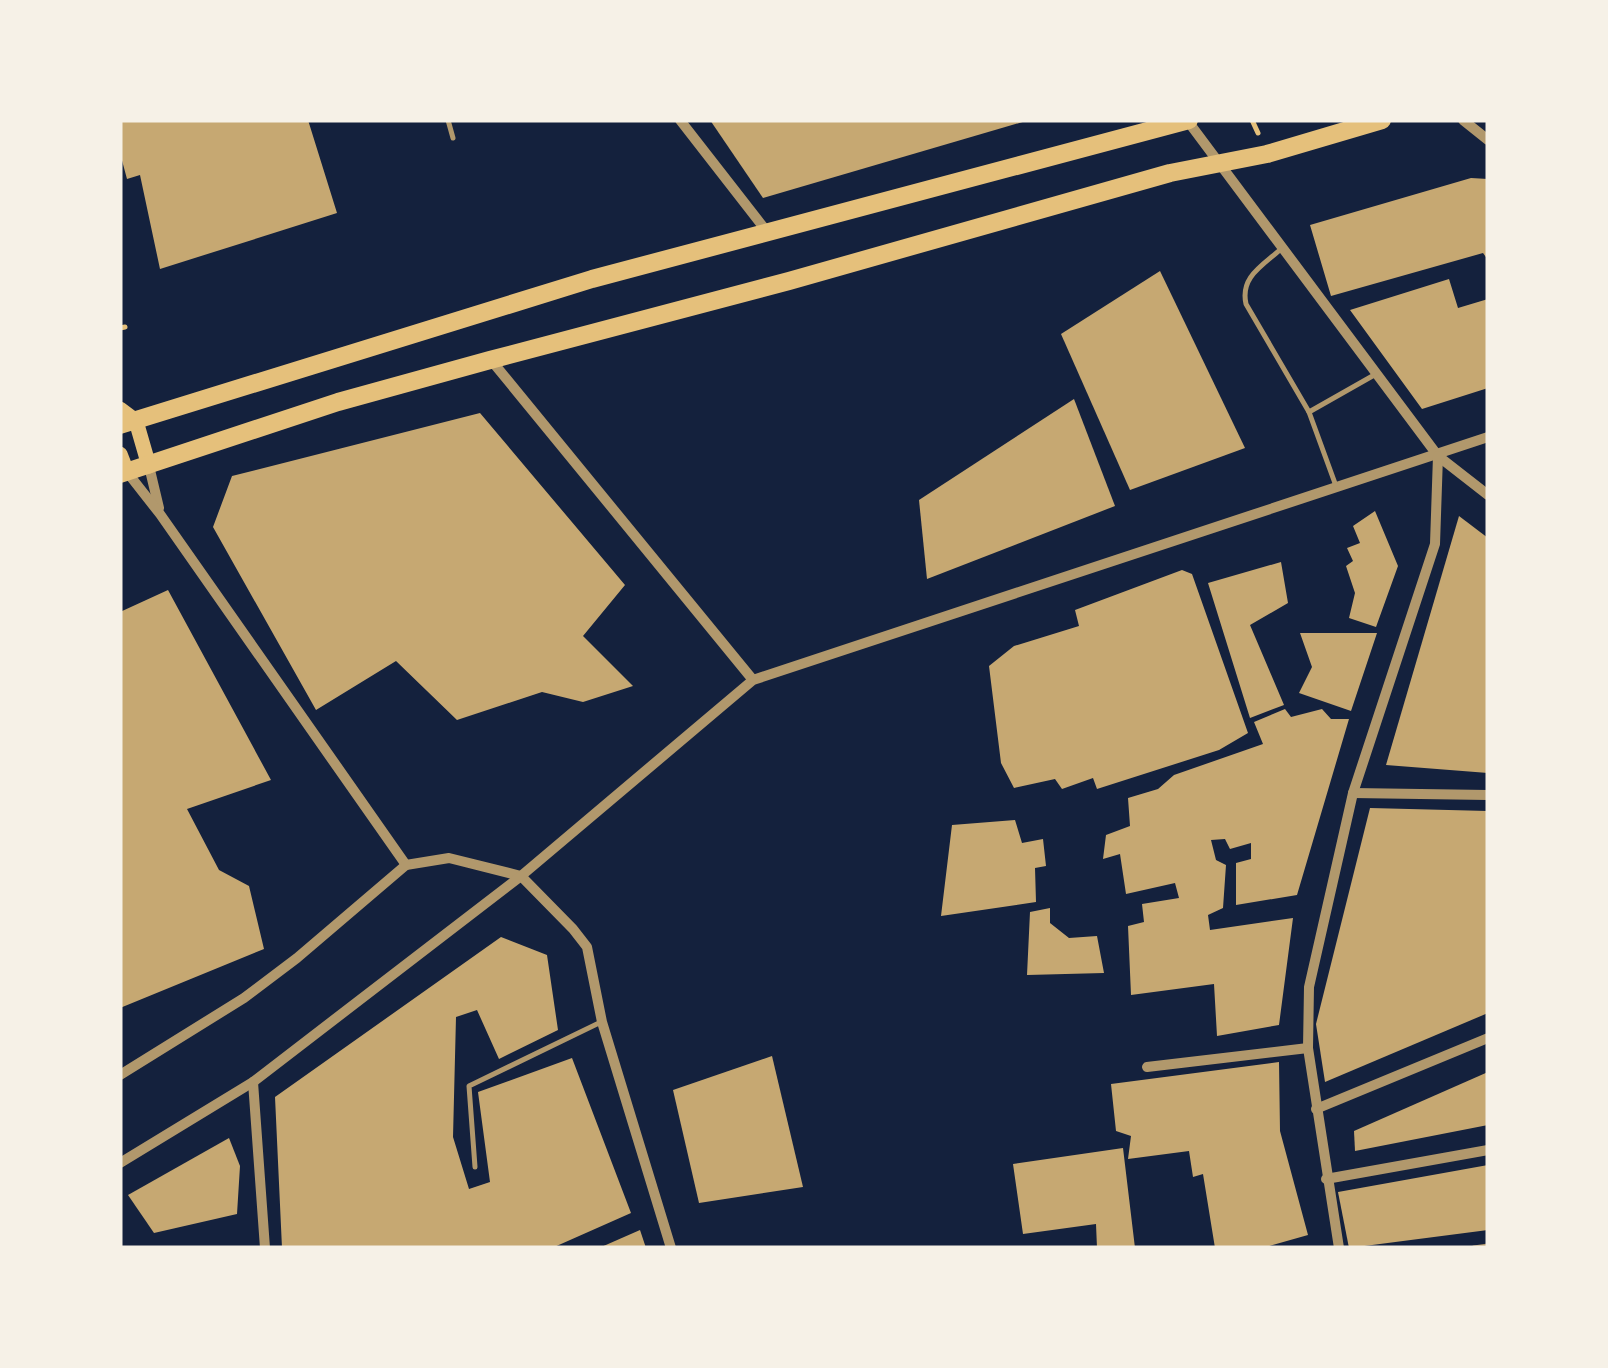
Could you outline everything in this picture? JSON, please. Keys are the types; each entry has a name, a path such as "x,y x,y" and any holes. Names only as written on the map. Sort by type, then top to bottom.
{"main road":[{"path":"149,466 125,418 521,300 1188,120"},
{"path":"122,467 149,466 338,402 808,276 1170,172 1267,154 1382,120"}],"street":[{"path":"680,120 769,234"},
{"path":"1188,120 1438,456 1488,496"},
{"path":"1463,120 1488,140"},
{"path":"490,360 753,680"},
{"path":"120,1163 253,1082 521,876 753,680 1488,438"},
{"path":"1339,1248 1308,1048 1309,987 1354,794 1432,557 1438,519 1438,456"},
{"path":"149,466 160,514"},
{"path":"122,467 160,514 406,865"},
{"path":"1354,794 1488,796"},
{"path":"120,1075 244,998 406,865 449,858 521,876 573,928 587,948 602,1022 671,1248"},
{"path":"1316,1110 1488,1038"},
{"path":"1146,1066 1308,1048"},
{"path":"120,1060 139,1062"},
{"path":"253,1082 264,1248"},
{"path":"1326,1179 1488,1150"}],"lane":[{"path":"448,120 453,138"},
{"path":"1281,249 1249,277 1242,290 1246,304 1309,412 1337,489"},
{"path":"1309,412 1376,374"},
{"path":"474,1167 470,1086 602,1022"},
{"path":"1474,1248 1488,1246"}],"building":[{"path":"120,120 308,120 337,213 160,269 140,175 127,179 120,153"},
{"path":"710,120 1026,120 1026,121 763,198"},
{"path":"1471,178 1488,179 1488,260 1483,253 1331,296 1310,225"},
{"path":"1160,271 1245,448 1130,490 1061,334"},
{"path":"1449,279 1458,308 1488,299 1488,388 1422,409 1350,310"},
{"path":"1074,399 1115,506 927,579 919,500"},
{"path":"480,413 625,585 583,636 633,686 583,702 542,692 457,720 396,661 316,710 213,527 232,476"},
{"path":"1375,511 1398,566 1376,627 1349,618 1355,593 1346,566 1353,561 1347,548 1360,543 1353,526"},
{"path":"1459,516 1488,538 1488,773 1386,765"},
{"path":"1281,562 1288,603 1250,625 1284,705 1250,718 1208,583"},
{"path":"1182,570 1192,574 1248,733 1219,750 1097,789 1093,778 1062,789 1055,779 1014,788 1001,763 989,666 1014,646 1079,626 1075,610"},
{"path":"168,590 271,780 187,809 219,870 249,886 264,949 120,1008 120,612"},
{"path":"1300,633 1377,633 1351,711 1299,693 1312,667"},
{"path":"1285,709 1291,717 1322,709 1331,719 1349,719 1297,895 1236,905 1236,863 1251,859 1251,843 1230,849 1225,839 1211,840 1216,860 1226,865 1223,908 1208,915 1210,930 1293,918 1279,1025 1217,1036 1214,984 1131,995 1128,926 1144,922 1142,904 1179,898 1175,883 1126,894 1120,854 1103,859 1106,835 1130,826 1128,798 1158,789 1174,775 1263,744 1254,722"},
{"path":"1370,808 1488,811 1488,1013 1325,1082 1316,1024"},
{"path":"1015,820 1022,843 1043,839 1046,866 1035,868 1036,902 941,916 952,825"},
{"path":"1050,908 1050,923 1069,938 1097,936 1104,973 1027,975 1030,912"},
{"path":"501,937 547,955 558,1030 499,1059 477,1010 456,1017 453,1137 469,1189 490,1182 478,1092 572,1058 631,1213 552,1248 282,1248 275,1097"},
{"path":"772,1056 803,1187 699,1203 673,1090"},
{"path":"1279,1062 1280,1131 1308,1235 1262,1248 1215,1248 1203,1174 1193,1177 1189,1151 1128,1159 1131,1136 1116,1131 1111,1084"},
{"path":"1488,1072 1488,1125 1355,1151 1354,1131"},
{"path":"229,1138 240,1166 237,1214 154,1233 128,1195"},
{"path":"1123,1148 1135,1248 1097,1248 1096,1224 1023,1234 1013,1164"},
{"path":"1488,1165 1488,1230 1349,1248 1338,1192"},
{"path":"640,1230 646,1248 599,1248"}]}
